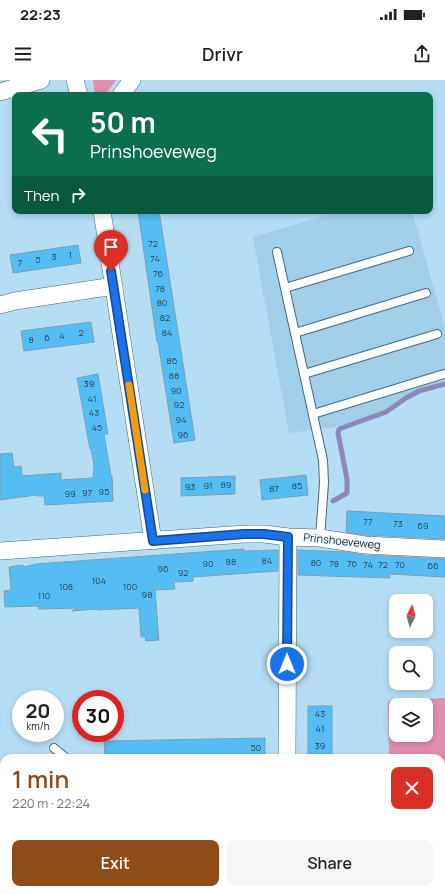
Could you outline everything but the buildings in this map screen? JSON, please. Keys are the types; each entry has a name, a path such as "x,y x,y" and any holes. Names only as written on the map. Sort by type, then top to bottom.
{"street":[{"path":"0,92 41,80"},
{"path":"75,80 78,92"},
{"path":"123,92 132,80"},
{"path":"102,214 153,541"},
{"path":"0,305 15,301 114,286"},
{"name":"Prinshoeveweg","path":"0,551 244,534 320,538 365,545 445,549"},
{"path":"287,754 288,537"}],"lane":[{"path":"285,288 409,251"},
{"path":"276,252 323,460 324,483 320,538"},
{"path":"295,333 426,293"},
{"path":"304,374 437,334"},
{"path":"313,414 444,374"},
{"path":"54,748 61,754"}],"shaded area":[{"path":"93,80 116,80 107,92 95,92"},
{"path":"331,214 413,214 445,328 445,379 401,404 370,418 334,427 289,433 253,237"},
{"path":"445,698 445,754 389,754 388,701 389,742 433,742 433,699"}],"waterway":[{"path":"333,501 347,493 347,479 338,433 339,429 386,412 419,391 445,384"}],"slow traffic":[{"path":"129,385 145,490"}],"route":[{"path":"111,271 153,541 244,534 264,534 288,537 287,664"}]}
